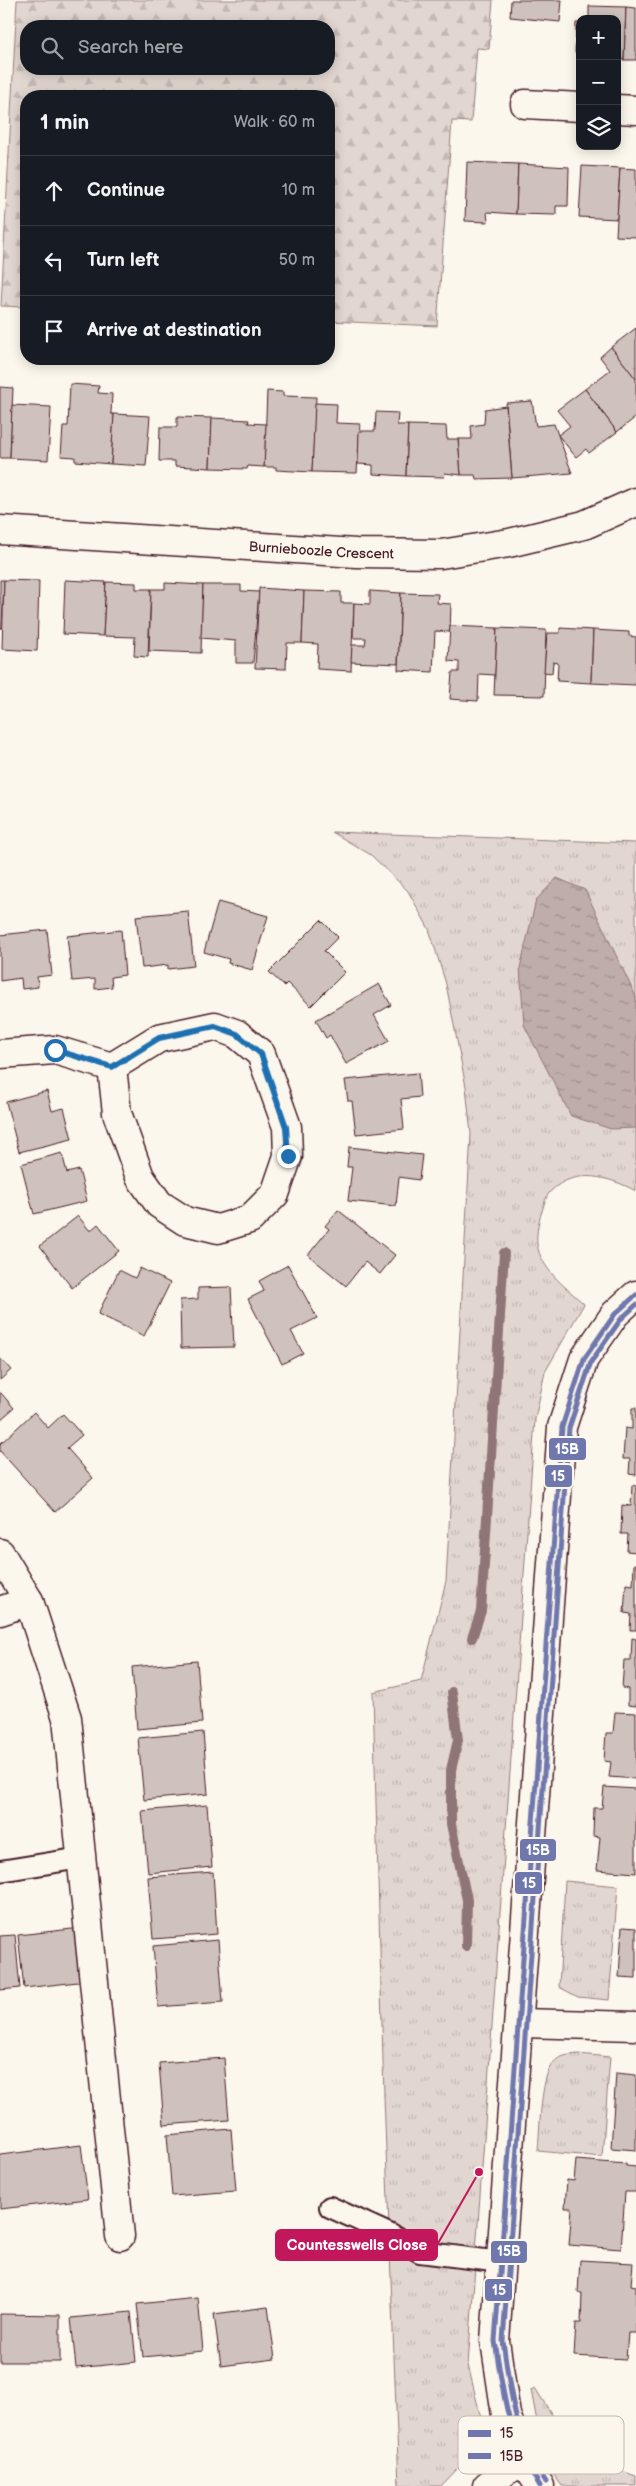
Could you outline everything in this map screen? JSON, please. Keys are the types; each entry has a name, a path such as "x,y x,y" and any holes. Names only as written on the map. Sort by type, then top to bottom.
{"street":[{"path":"525,104 576,107"},
{"path":"621,109 636,110"},
{"name":"Burnieboozle Crescent","path":"0,530 356,554 441,554 508,543 584,525 636,502"},
{"path":"0,1054 55,1050 112,1067 159,1038 215,1026 237,1034 261,1054 286,1127 288,1156 275,1194 250,1219 218,1229 185,1221 159,1204 140,1177 117,1113 112,1067"},
{"path":"506,2416 495,2341 520,2023 562,1427 584,1359 615,1314 636,1295"},
{"path":"0,1553 29,1601 67,1718 120,2236"},
{"path":"0,1611 29,1601"},
{"path":"520,2023 636,2026"},
{"path":"487,2486 502,2474"},
{"path":"532,2474 540,2486"}],"lane":[{"path":"0,1871 81,1858"},
{"path":"330,2206 389,2234 420,2252 501,2262"}],"green space":[{"path":"17,0 493,0 489,49 477,48 471,122 452,121 437,326 335,321 335,90 20,90 20,307 1,306"},
{"path":"332,832 636,843 636,1191 604,1179 582,1177 571,1179 560,1184 548,1195 537,1230 538,1249 541,1258 557,1280 584,1304 545,1372 535,1419 468,2365 480,2416 458,2416 458,2468 441,2486 399,2486 384,2097 373,1692 421,1681 446,1581 471,1134 466,1087 446,984 429,929 408,891 371,855"},
{"path":"565,1881 618,1886 609,2000 578,1997 559,1987"},
{"path":"578,2054 610,2057 602,2157 538,2151 543,2092 549,2070 559,2058"},
{"path":"535,2388 553,2416 536,2416 531,2390"},
{"path":"624,2472 636,2476 636,2486 562,2486 553,2474 624,2474"}],"water":[{"path":"557,878 585,890 636,997 636,1128 611,1129 571,1116 524,1025 520,968 536,900"}],"building":[{"path":"511,0 562,0 560,22 510,17"},
{"path":"589,6 626,7 624,60 621,60 621,15 589,15"},
{"path":"626,7 636,8 636,60 624,60"},
{"path":"467,162 518,164 516,214 487,212 488,222 465,221"},
{"path":"518,164 569,167 568,206 556,206 556,215 516,214"},
{"path":"582,166 620,168 617,219 579,217"},
{"path":"620,168 636,169 636,237 616,236"},
{"path":"636,328 636,379 611,347"},
{"path":"611,347 636,379 636,417 617,432 585,389 610,370 600,357"},
{"path":"70,384 99,386 98,393 112,394 111,414 114,414 111,464 75,461 75,457 61,456 63,426 68,426"},
{"path":"0,387 13,388 10,458 0,458"},
{"path":"585,389 617,432 589,453 586,449 576,457 558,435 570,426 557,410"},
{"path":"267,391 283,392 283,396 316,397 312,472 276,470 276,467 264,467"},
{"path":"532,401 536,426 554,424 572,473 512,478 506,403"},
{"path":"315,403 337,404 336,423 360,424 357,473 312,472"},
{"path":"12,405 51,407 48,460 10,458"},
{"path":"506,406 512,478 476,479 475,475 461,475 458,439 472,439 471,426 484,424 485,409"},
{"path":"376,412 398,413 397,425 408,425 406,476 373,474 373,465 358,464 359,431 375,431"},
{"path":"114,414 150,416 146,466 111,464"},
{"path":"177,417 212,418 210,468 175,466 175,461 159,461 160,427 177,427"},
{"path":"212,418 249,420 248,423 266,424 264,467 248,466 247,469 210,468"},
{"path":"408,425 446,426 447,439 458,439 461,475 445,473 444,477 406,476"},
{"path":"0,580 4,580 2,628 0,628"},
{"path":"4,580 39,581 37,651 2,649"},
{"path":"65,580 106,582 103,636 63,634"},
{"path":"106,582 136,583 136,589 151,589 148,657 134,656 135,637 103,636"},
{"path":"165,583 203,585 201,653 149,651 151,589 165,589"},
{"path":"203,585 241,585 241,591 259,592 253,663 236,663 236,641 201,638"},
{"path":"259,588 304,591 302,643 287,643 286,669 255,668"},
{"path":"304,591 341,592 341,603 354,603 351,671 317,669 318,644 302,643"},
{"path":"370,591 401,593 398,664 351,662 352,645 365,645 366,638 353,638 354,603 370,604"},
{"path":"401,593 438,594 437,603 451,604 450,632 435,631 433,672 398,670"},
{"path":"450,626 497,628 495,675 479,674 478,701 450,699 452,672 459,672 459,662 448,661"},
{"path":"497,628 546,630 544,696 494,695"},
{"path":"560,628 593,630 591,683 557,681 558,663 553,662 552,673 544,672 547,633 560,633"},
{"path":"593,630 629,632 629,636 636,637 636,685 591,683"},
{"path":"218,902 268,916 252,970 228,963 229,959 204,952"},
{"path":"188,911 194,966 168,969 168,965 142,968 136,916"},
{"path":"321,920 338,937 324,951 345,972 311,1006 287,983 284,986 269,972"},
{"path":"47,930 52,975 37,977 38,987 22,989 21,978 0,981 0,935"},
{"path":"121,930 125,975 111,977 112,987 95,989 95,979 72,981 67,936"},
{"path":"379,984 391,1005 374,1015 389,1041 346,1064 330,1035 326,1038 316,1020"},
{"path":"418,1073 420,1097 401,1099 404,1129 356,1134 352,1101 348,1101 345,1080"},
{"path":"47,1091 52,1111 64,1108 72,1139 19,1152 6,1102"},
{"path":"349,1147 422,1155 419,1180 399,1177 396,1206 348,1201 352,1167 347,1167"},
{"path":"62,1153 67,1173 79,1170 87,1201 34,1214 21,1164"},
{"path":"338,1210 395,1255 380,1274 365,1262 346,1286 308,1255 329,1229 325,1226"},
{"path":"78,1216 90,1231 98,1224 119,1251 72,1288 40,1246"},
{"path":"288,1265 317,1318 291,1331 303,1353 282,1364 248,1299 264,1291 259,1281"},
{"path":"140,1268 170,1283 144,1336 98,1314 119,1270 135,1278"},
{"path":"231,1287 234,1347 181,1348 180,1300 198,1299 198,1288"},
{"path":"0,1358 11,1370 0,1380"},
{"path":"0,1392 14,1408 0,1420"},
{"path":"632,1408 636,1408 636,1475 629,1474 630,1459 623,1459 625,1428 632,1429"},
{"path":"34,1412 48,1428 63,1414 82,1435 67,1448 93,1478 55,1512 0,1451 0,1444"},
{"path":"632,1485 636,1486 636,1552 627,1551 628,1534 621,1534 622,1505 631,1506"},
{"path":"634,1564 636,1564 636,1630 630,1630 631,1614 624,1613 626,1584 633,1585"},
{"path":"632,1638 636,1639 636,1706 628,1705 628,1689 622,1688 624,1660 631,1660"},
{"path":"197,1661 202,1723 137,1729 132,1667"},
{"path":"615,1712 636,1713 636,1779 609,1777 611,1762 604,1761 606,1733 613,1733"},
{"path":"203,1732 208,1794 144,1800 138,1738"},
{"path":"604,1787 636,1789 636,1873 597,1870 600,1837 593,1836 594,1808 602,1808"},
{"path":"207,1805 212,1867 148,1873 142,1811"},
{"path":"213,1872 217,1934 153,1939 148,1877"},
{"path":"622,1927 636,1928 636,1978 619,1977"},
{"path":"81,1928 87,1981 24,1988 18,1935"},
{"path":"15,1935 20,1988 0,1990 0,1936"},
{"path":"218,1940 223,2002 158,2007 153,1946"},
{"path":"224,2058 229,2120 164,2125 159,2063"},
{"path":"616,2073 636,2075 636,2150 611,2148"},
{"path":"231,2129 236,2191 172,2196 167,2135"},
{"path":"81,2145 88,2199 0,2209 0,2155"},
{"path":"576,2160 626,2164 626,2166 636,2167 636,2192 625,2192 621,2249 569,2245 572,2208 565,2208 567,2180 574,2181"},
{"path":"580,2260 633,2263 631,2285 636,2286 636,2333 628,2333 626,2359 574,2356 576,2323 581,2323 582,2293 578,2293"},
{"path":"198,2298 203,2351 143,2357 137,2304"},
{"path":"268,2307 275,2359 221,2366 214,2314"},
{"path":"131,2312 136,2362 76,2368 71,2318"},
{"path":"0,2314 60,2315 60,2362 0,2362"}],"waterway":[{"path":"472,1638 481,1611 504,1253"},
{"path":"452,1692 458,1740 451,1770 451,1824 467,1900 466,1946"}],"transit line":[{"name":"15","path":"508,2416 495,2341 562,1427 584,1359 615,1314 636,1295"},
{"name":"15B","path":"516,2416 503,2341 569,1428 591,1362 621,1319 636,1305"},
{"name":"15","path":"533,2474 540,2486"},
{"name":"15B","path":"541,2474 546,2482"}],"place":[{"name":"Countesswells Close","path":"479,2172"}],"route":[{"path":"55,1050 112,1067 159,1038 215,1026 237,1034 261,1054 286,1127 288,1156"}]}
